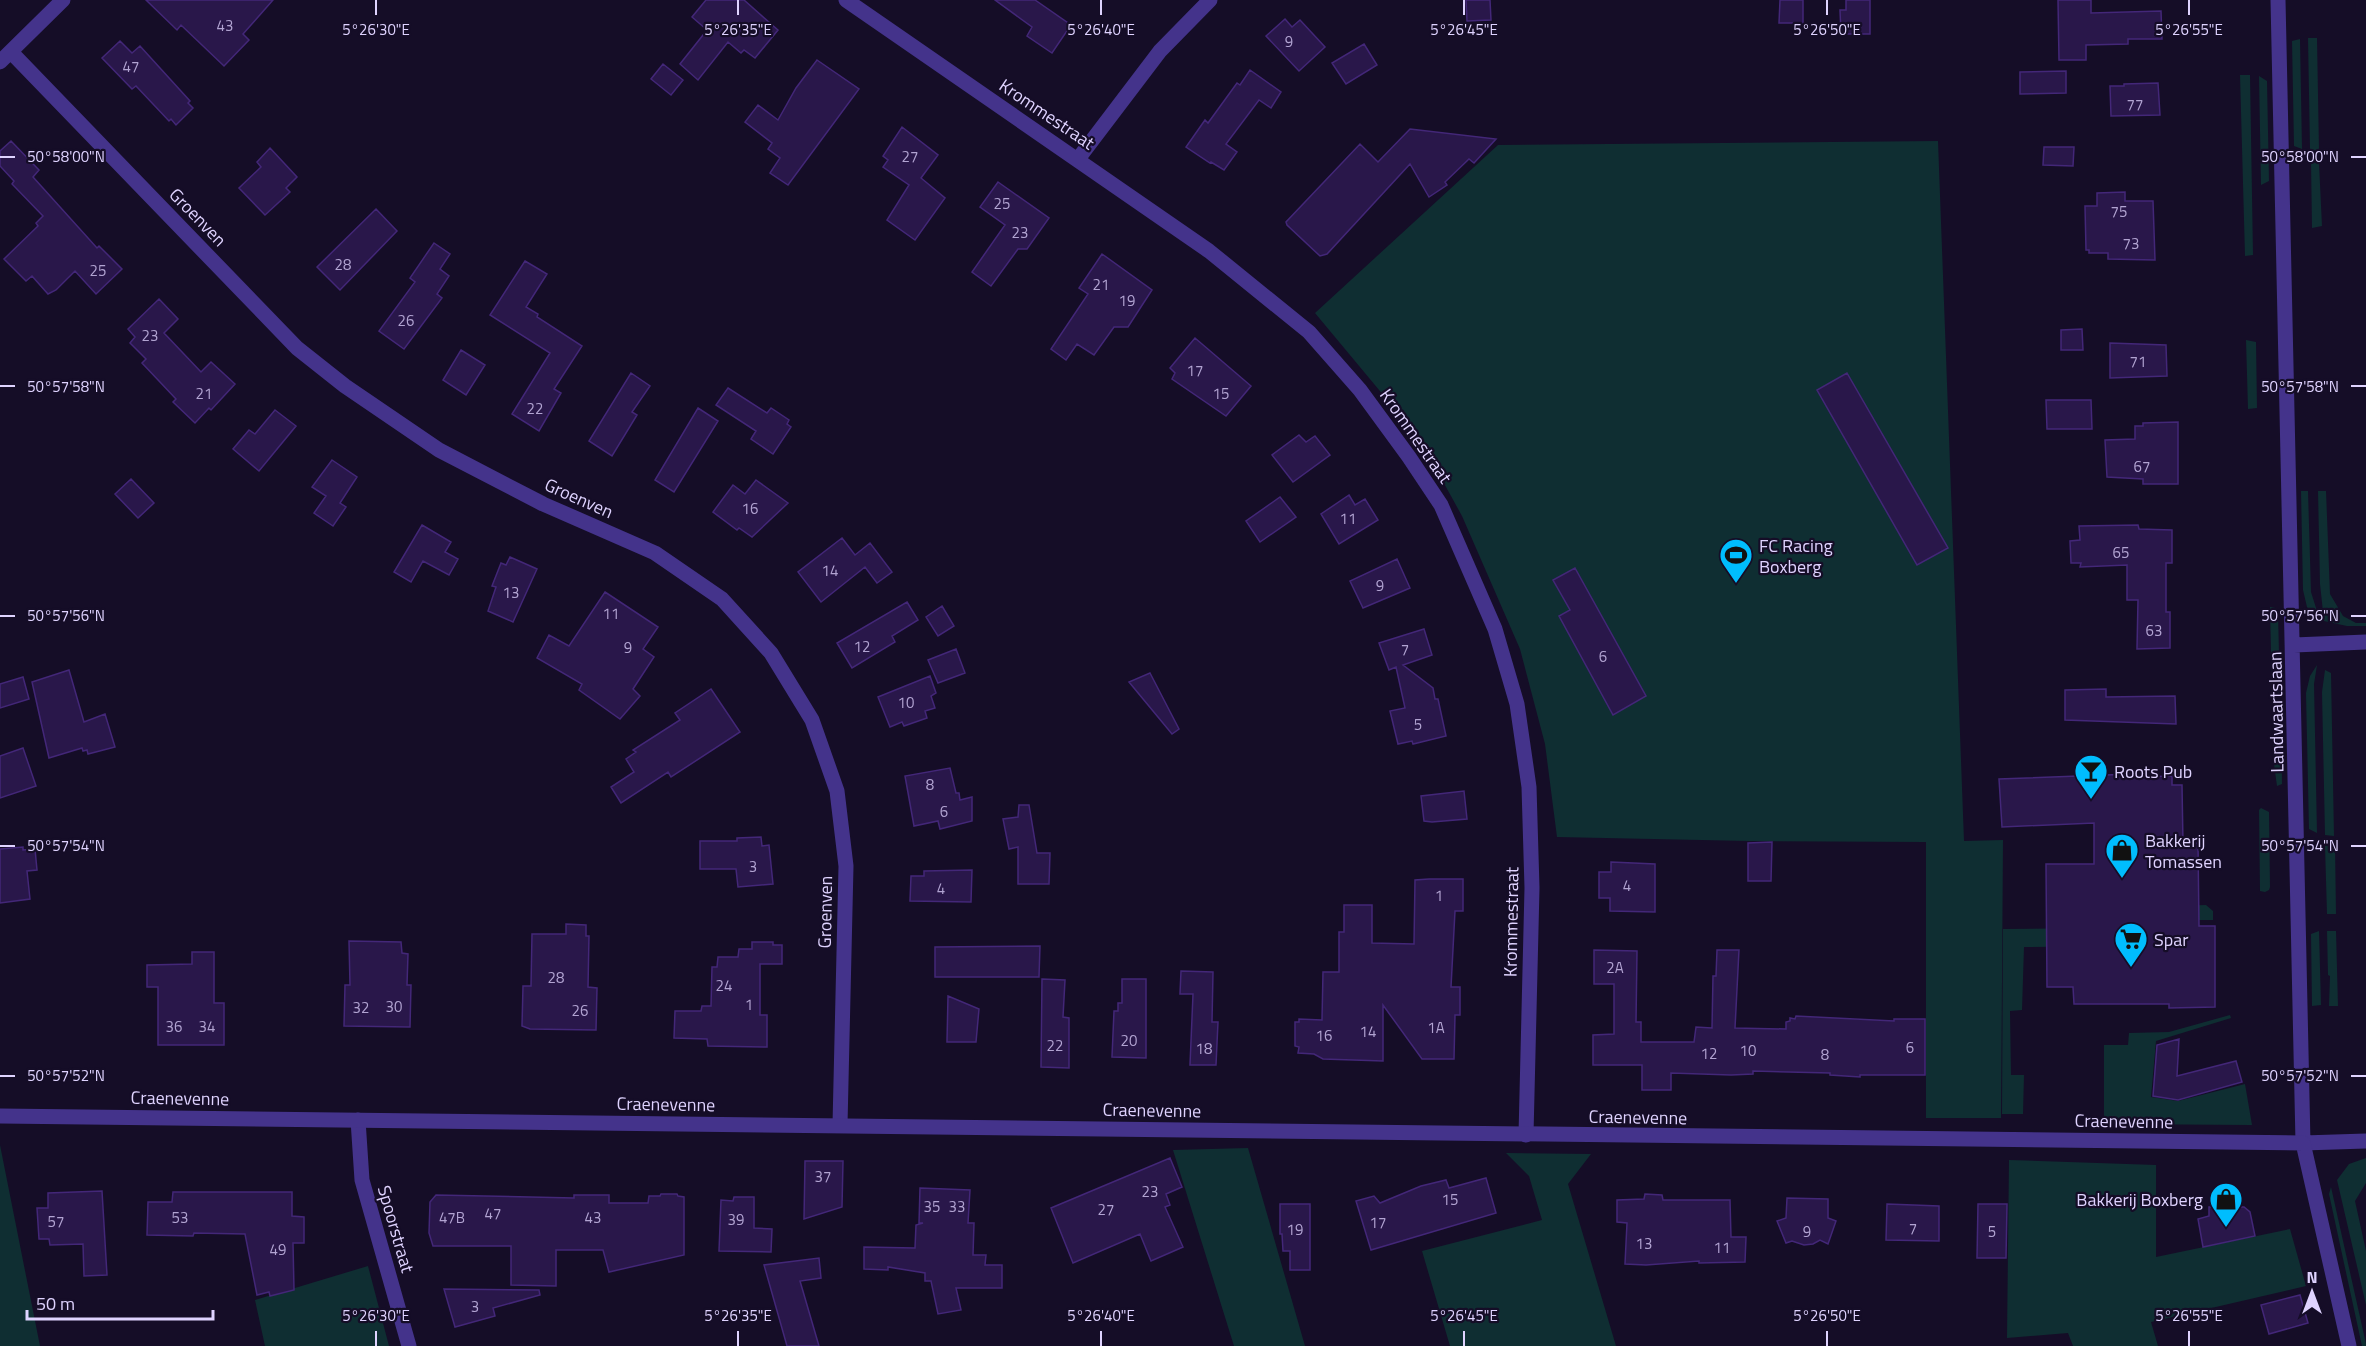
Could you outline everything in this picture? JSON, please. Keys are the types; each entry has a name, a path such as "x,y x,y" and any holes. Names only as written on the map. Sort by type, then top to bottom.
{"street":[{"path":"5,57 63,0"},
{"name":"Krommestraat","path":"846,0 1209,251 1309,332 1359,390 1409,457 1441,506 1495,629 1517,704 1529,787 1532,888 1526,1135"},
{"path":"1078,159 1160,51 1210,0"},
{"name":"Landwaartslaan","path":"2278,0 2294,645 2303,1143 2349,1346"},
{"name":"Groenven","path":"5,57 305,354 345,386 439,450 543,504 655,553 722,598 771,653 812,720 837,791 846,866 840,1125"},
{"path":"2294,645 2366,642"},
{"name":"Craenevenne","path":"0,1116 1526,1135 2303,1143 2366,1141"},
{"name":"Spoorstraat","path":"358,1120 362,1180 409,1346"}],"green space":[{"path":"2308,38 2317,38 2319,150 2310,150"},
{"path":"2300,39 2302,149 2294,146 2292,41"},
{"path":"2240,75 2250,75 2253,255 2245,256"},
{"path":"2259,76 2267,81 2269,181 2261,185"},
{"path":"1938,141 1964,841 2003,840 2001,1118 1926,1118 1926,842 1557,837 1545,744 1520,649 1462,516 1419,438 1315,313 1498,145"},
{"path":"2311,162 2319,163 2322,226 2312,228"},
{"path":"2246,340 2256,342 2257,408 2248,409"},
{"path":"2301,491 2308,491 2311,592 2317,611 2316,620 2307,607 2303,590"},
{"path":"2318,491 2326,491 2330,594 2343,616 2356,623 2366,623 2366,626 2347,626 2324,621 2320,584"},
{"path":"2270,607 2276,608 2278,613 2280,693 2272,697"},
{"path":"2317,665 2314,684 2317,833 2309,829 2306,693 2310,676"},
{"path":"2325,670 2331,673 2334,836 2325,835 2322,692"},
{"path":"2281,715 2282,784 2277,786 2273,757 2273,716"},
{"path":"2261,808 2269,812 2270,887 2265,892 2260,891 2259,810"},
{"path":"2335,845 2336,914 2327,914 2325,846"},
{"path":"2206,905 2213,911 2213,920 2167,920 2121,946 2024,947 2022,1010 2010,1011 2011,1075 2024,1075 2023,1114 2002,1114 2003,929 2104,928 2143,907"},
{"path":"2319,931 2321,1005 2312,1006 2311,934"},
{"path":"2327,931 2336,931 2338,1006 2329,1006"},
{"path":"2230,1015 2231,1018 2156,1041 2151,1097 2178,1101 2245,1084 2252,1125 2109,1124 2110,1118 2104,1118 2104,1045 2128,1045 2129,1033 2169,1032"},
{"path":"0,1145 40,1346 0,1346"},
{"path":"1248,1148 1305,1346 1234,1346 1173,1150"},
{"path":"1506,1153 1591,1154 1568,1184 1616,1346 1450,1346 1422,1251 1542,1220 1529,1176"},
{"path":"2366,1158 2366,1183 2355,1201 2366,1251 2366,1305 2337,1180 2349,1164"},
{"path":"2009,1160 2156,1165 2156,1257 2290,1229 2306,1286 2151,1322 2158,1346 2073,1346 2068,1333 2007,1338"},
{"path":"2331,1187 2366,1346 2362,1346 2329,1194"},
{"path":"368,1266 389,1346 265,1346 255,1300"}],"building":[{"path":"146,0 273,0 243,34 249,40 224,66 181,25 177,30"},
{"path":"706,0 744,0 778,30 755,58 744,50 741,53 728,42 698,80 680,64 707,30 692,17"},
{"path":"995,0 1035,0 1071,25 1052,53 1027,36 1032,27"},
{"path":"1466,0 1490,0 1491,20 1467,21"},
{"path":"1780,0 1803,0 1803,23 1779,23"},
{"path":"1846,0 1870,0 1870,34 1841,34 1840,10 1846,10"},
{"path":"2058,0 2091,0 2091,13 2161,11 2162,39 2128,39 2128,44 2086,45 2086,60 2059,60"},
{"path":"1285,19 1292,27 1300,20 1325,47 1299,71 1266,36"},
{"path":"120,41 132,53 140,46 190,101 188,103 193,108 176,125 171,119 169,121 136,86 132,89 102,58"},
{"path":"1364,44 1377,65 1346,84 1332,63"},
{"path":"817,60 859,89 788,185 770,173 780,158 768,149 772,143 745,122 758,105 778,120 796,88"},
{"path":"663,64 683,80 671,95 651,79"},
{"path":"1250,70 1281,92 1271,108 1259,100 1226,144 1237,152 1224,170 1186,147 1205,120 1208,123 1237,83 1240,85"},
{"path":"2066,71 2066,93 2020,94 2020,72"},
{"path":"2158,83 2160,115 2111,116 2110,86"},
{"path":"902,127 938,155 921,178 945,198 915,240 887,220 909,185 883,167 888,160 883,156"},
{"path":"1410,129 1496,139 1474,163 1469,159 1445,182 1447,185 1429,197 1410,164 1327,254 1320,256 1287,225 1286,222 1360,144 1378,162"},
{"path":"11,141 39,170 33,177 97,248 99,246 122,269 96,294 75,271 56,290 48,294 32,276 26,281 4,259 38,226 36,223 43,216 12,184 14,181 0,166 0,151"},
{"path":"2044,147 2074,147 2073,166 2043,165"},
{"path":"270,148 297,177 286,188 290,192 265,215 239,188 261,167 257,162"},
{"path":"998,182 1049,218 1027,249 1018,249 991,286 972,272 1005,225 980,207"},
{"path":"2125,192 2125,201 2153,201 2155,260 2108,259 2108,253 2089,253 2089,250 2086,250 2085,206 2097,206 2097,193"},
{"path":"376,209 397,231 340,290 317,267"},
{"path":"434,243 450,254 440,269 449,276 437,294 442,298 404,349 379,331 415,282 410,278"},
{"path":"1102,254 1152,290 1128,327 1114,327 1094,355 1077,344 1066,360 1051,349 1088,294 1079,288"},
{"path":"525,261 547,274 526,307 538,314 537,317 582,346 554,389 561,393 539,431 512,414 550,353 490,315"},
{"path":"159,299 178,319 164,333 201,372 211,362 235,384 211,410 209,408 195,423 173,402 176,399 142,363 146,359 130,343 135,337 128,329"},
{"path":"2082,329 2083,350 2061,350 2061,330"},
{"path":"1195,338 1251,386 1226,416 1172,379 1175,373 1170,368"},
{"path":"2110,343 2166,345 2167,376 2110,378"},
{"path":"461,350 485,365 466,395 443,380"},
{"path":"631,373 650,386 632,412 637,415 612,456 589,441"},
{"path":"1847,373 1948,548 1917,565 1817,390"},
{"path":"728,388 767,413 771,408 789,420 787,424 791,427 773,454 751,439 756,431 716,405"},
{"path":"2046,400 2091,400 2092,429 2047,429"},
{"path":"698,408 718,421 674,492 655,480"},
{"path":"275,410 296,426 259,471 233,449 249,430 255,434"},
{"path":"2178,422 2178,484 2143,484 2143,479 2107,477 2105,440 2135,439 2135,426 2143,426 2143,423"},
{"path":"1299,435 1306,442 1315,436 1330,455 1293,482 1272,455"},
{"path":"332,460 357,477 340,503 346,507 333,526 314,513 326,496 312,487"},
{"path":"131,479 154,503 138,518 115,494"},
{"path":"756,480 788,503 752,537 739,528 737,530 713,512 733,485 745,494"},
{"path":"1349,495 1355,505 1365,499 1378,520 1339,544 1321,514"},
{"path":"1280,497 1296,517 1260,542 1246,521"},
{"path":"422,525 451,542 445,552 458,559 449,575 423,561 411,582 394,572"},
{"path":"2138,525 2139,529 2172,530 2172,563 2166,563 2166,612 2170,612 2170,648 2137,649 2138,600 2127,600 2127,565 2080,567 2081,563 2071,563 2070,541 2080,540 2079,526"},
{"path":"842,538 855,555 870,543 892,572 877,583 865,567 821,602 798,572"},
{"path":"510,557 537,569 513,622 488,611 496,587 492,586 501,563 506,565"},
{"path":"1397,559 1410,588 1363,608 1350,581"},
{"path":"1575,568 1646,696 1613,715 1559,616 1570,610 1553,580"},
{"path":"605,592 658,627 643,649 654,657 633,689 640,696 620,719 579,690 582,684 537,658 549,635 569,646"},
{"path":"907,602 918,620 892,636 895,642 852,668 837,643"},
{"path":"942,606 954,626 938,636 926,617"},
{"path":"1424,629 1432,655 1403,665 1433,688 1435,699 1438,699 1446,736 1413,744 1412,741 1398,744 1390,711 1405,708 1396,667 1389,670 1379,643"},
{"path":"956,649 965,673 938,683 928,660"},
{"path":"69,670 84,722 105,714 115,747 88,754 87,750 83,751 82,748 49,758 32,682"},
{"path":"1150,673 1179,729 1172,734 1129,682"},
{"path":"930,676 936,693 931,696 935,708 925,711 927,718 904,726 902,722 890,727 878,697"},
{"path":"23,677 29,699 0,708 0,684"},
{"path":"711,689 740,732 671,777 668,772 621,803 611,787 634,772 626,759 636,752 633,750 680,720 675,713"},
{"path":"2106,689 2106,697 2175,696 2176,724 2065,720 2065,690"},
{"path":"23,748 36,786 0,798 0,756"},
{"path":"950,768 960,800 972,797 972,821 940,829 938,821 914,826 905,776"},
{"path":"2132,774 2136,777 2172,776 2172,785 2182,785 2183,844 2198,843 2199,926 2215,926 2215,1007 2169,1008 2169,1004 2074,1004 2073,987 2047,987 2046,864 2094,864 2094,823 2002,827 1999,779"},
{"path":"1464,791 1467,819 1424,821 1421,796"},
{"path":"1019,805 1029,805 1037,853 1050,853 1049,884 1018,884 1018,847 1009,849 1003,819 1018,817"},
{"path":"761,837 762,846 769,845 773,884 738,887 736,869 700,869 700,841 737,841 737,838"},
{"path":"1772,842 1771,881 1748,881 1748,843"},
{"path":"23,847 23,850 35,849 37,870 27,871 30,899 0,903 0,849"},
{"path":"1611,862 1655,864 1655,912 1610,911 1610,898 1599,898 1599,872 1611,872"},
{"path":"972,870 971,902 910,901 911,876 924,876 924,871"},
{"path":"1463,879 1463,911 1455,911 1451,987 1460,987 1460,1015 1455,1015 1454,1059 1422,1059 1383,1005 1383,1061 1323,1059 1314,1054 1298,1053 1299,1047 1295,1046 1295,1022 1299,1022 1299,1019 1322,1020 1323,972 1339,972 1339,932 1344,932 1344,905 1372,905 1372,943 1414,944 1415,880"},
{"path":"566,924 586,925 586,936 589,936 588,987 597,988 596,1030 530,1029 522,1026 523,986 531,986 532,934 566,934"},
{"path":"349,941 401,942 402,953 408,954 407,985 411,985 410,1027 344,1026 345,985 350,985"},
{"path":"752,942 773,942 773,945 782,945 782,964 760,964 760,1015 767,1015 767,1047 708,1046 707,1039 674,1038 675,1011 701,1011 702,1006 711,1006 712,967 717,967 718,957 738,957 739,949 752,949"},
{"path":"1040,946 1039,977 935,977 935,947"},
{"path":"1594,950 1637,951 1636,1022 1641,1022 1641,1042 1694,1042 1696,1027 1712,1028 1713,976 1716,976 1717,950 1739,950 1735,1028 1786,1029 1786,1022 1790,1021 1790,1018 1795,1019 1796,1016 1894,1021 1894,1019 1925,1019 1925,1075 1860,1075 1860,1077 1830,1075 1830,1073 1753,1071 1753,1074 1731,1075 1671,1073 1671,1090 1642,1090 1642,1065 1593,1065 1593,1035 1614,1034 1614,984 1594,984"},
{"path":"192,952 214,952 214,1003 224,1003 224,1045 158,1045 158,987 147,987 147,965 192,964"},
{"path":"1181,971 1213,972 1212,1022 1218,1022 1216,1065 1190,1065 1193,994 1180,994"},
{"path":"1042,979 1065,980 1063,1017 1069,1018 1069,1068 1041,1067"},
{"path":"1122,979 1146,979 1146,1058 1112,1057 1114,1011 1118,1011 1118,1003 1122,1003"},
{"path":"948,996 979,1009 976,1042 947,1042"},
{"path":"2179,1039 2177,1076 2236,1061 2242,1082 2178,1100 2153,1096 2157,1045"},
{"path":"1170,1158 1182,1187 1166,1194 1170,1205 1165,1207 1183,1247 1151,1261 1140,1234 1073,1263 1051,1208"},
{"path":"805,1161 843,1161 842,1207 804,1219"},
{"path":"1486,1178 1496,1213 1371,1250 1356,1201 1374,1196 1380,1203 1421,1186 1446,1180 1449,1188"},
{"path":"920,1188 970,1190 968,1223 974,1223 973,1255 986,1255 985,1265 1002,1265 1002,1288 956,1288 961,1310 938,1314 931,1281 925,1281 925,1273 888,1267 888,1270 864,1269 864,1247 915,1248 916,1225 923,1223 919,1223"},
{"path":"102,1191 107,1275 84,1276 83,1244 50,1245 49,1239 39,1239 37,1208 48,1208 48,1193"},
{"path":"173,1192 292,1192 292,1216 304,1217 304,1243 293,1243 294,1290 270,1296 269,1292 257,1295 245,1234 147,1235 148,1202 172,1202"},
{"path":"661,1194 677,1194 684,1197 684,1255 609,1272 603,1250 556,1250 556,1286 511,1285 511,1246 433,1246 429,1233 430,1202 436,1195 574,1198 574,1195 609,1195 609,1203 648,1203 649,1196 660,1196"},
{"path":"1645,1194 1662,1195 1663,1200 1730,1200 1731,1237 1746,1237 1745,1262 1625,1264 1627,1223 1617,1222 1617,1200 1644,1199"},
{"path":"734,1197 754,1197 754,1228 772,1229 771,1252 719,1251 721,1200 733,1201"},
{"path":"1787,1198 1828,1199 1828,1218 1836,1221 1828,1244 1820,1240 1804,1245 1792,1241 1786,1243 1777,1221 1786,1218"},
{"path":"1280,1204 1310,1204 1310,1270 1290,1270 1290,1251 1283,1251 1282,1234 1280,1234"},
{"path":"1887,1204 1939,1206 1939,1241 1886,1240"},
{"path":"1978,1204 2007,1204 2006,1258 1977,1258"},
{"name":"Bakkerij Boxberg","path":"2209,1207 2244,1207 2250,1212 2255,1236 2203,1247 2198,1219 2209,1216"},
{"path":"819,1258 821,1278 800,1281 819,1346 787,1346 764,1265"},
{"path":"444,1289 539,1290 540,1295 493,1308 495,1316 455,1327"},
{"path":"2300,1295 2308,1323 2269,1334 2261,1305"}],"place":[{"name":"FC Racing Boxberg","path":"1736,584"},
{"name":"Roots Pub","path":"2091,800"},
{"name":"Bakkerij Tomassen","path":"2122,879"},
{"name":"Spar","path":"2131,968"},
{"name":"Bakkerij Boxberg","path":"2226,1228"}]}
